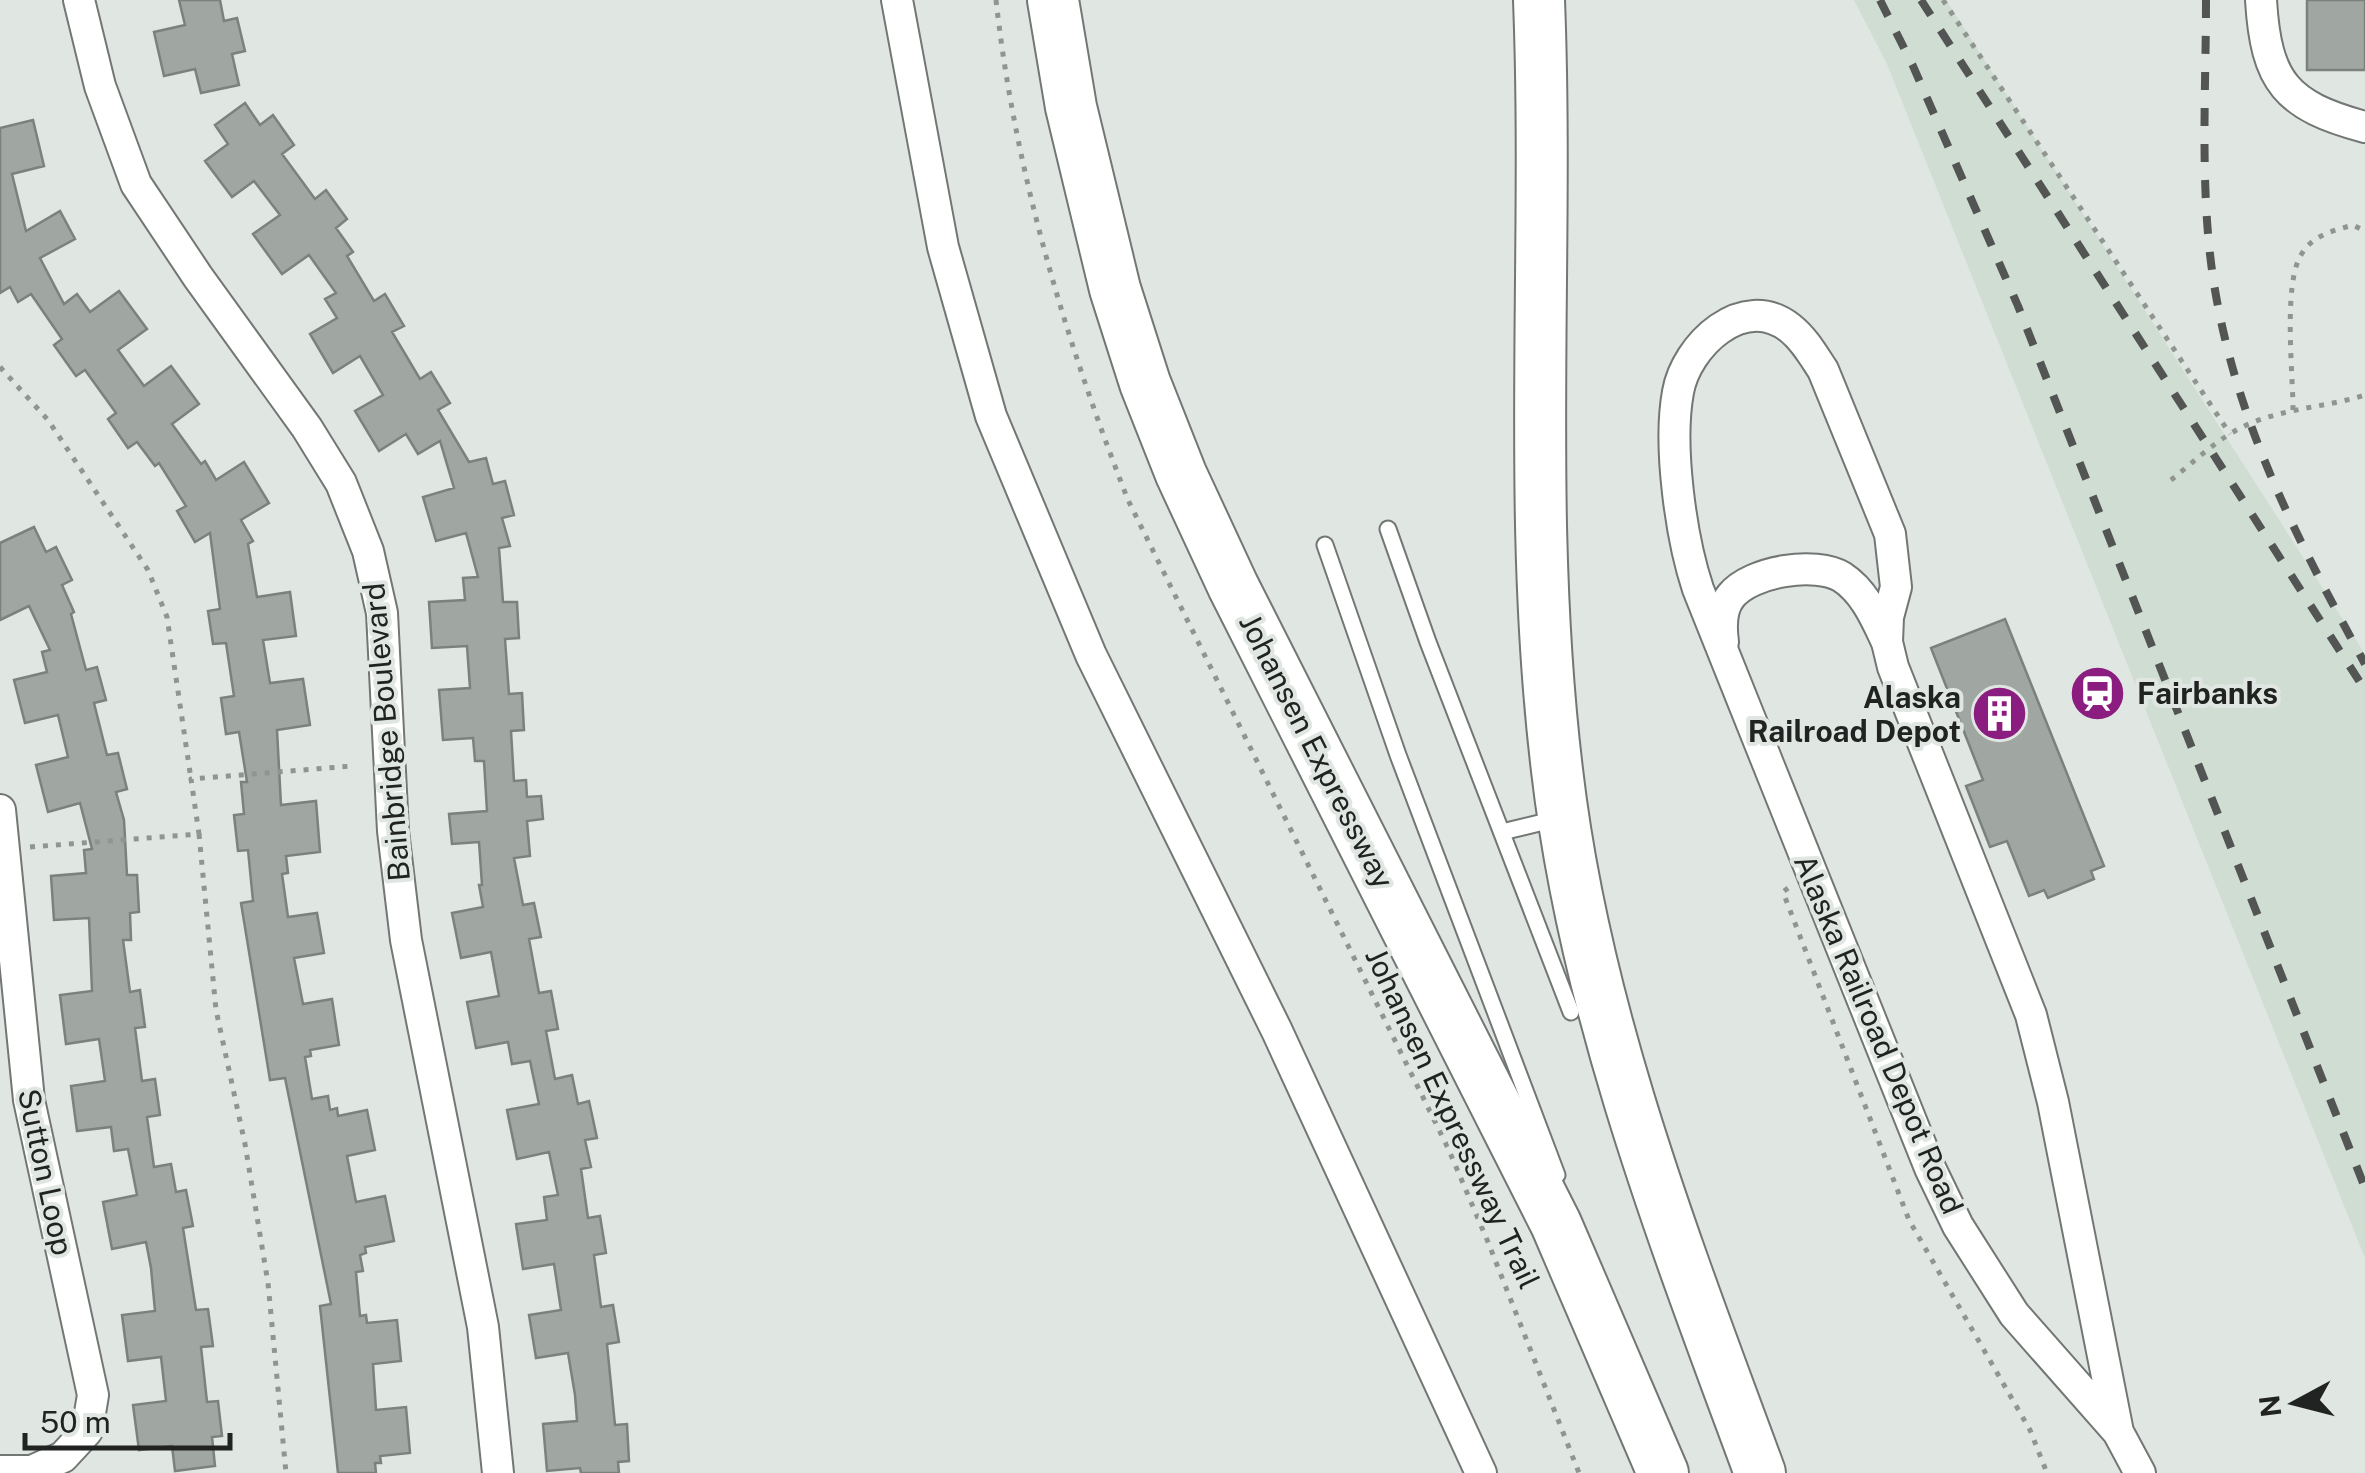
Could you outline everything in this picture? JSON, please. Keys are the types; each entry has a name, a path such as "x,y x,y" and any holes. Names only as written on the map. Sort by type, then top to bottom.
{"highway":[{"name":"Johansen Expressway","path":"1053,0 1071,107 1115,289 1145,383 1182,474 1233,586 1556,1224 1664,1473"},
{"path":"1539,0 1539,543 1545,662 1564,818 1596,978 1642,1140 1760,1473"}],"street":[{"name":"Bainbridge Boulevard","path":"79,0 100,86 136,184 308,428 341,483 368,550 382,612 393,831 406,940 484,1328 498,1473"},
{"path":"896,0 943,247 992,416 1091,655 1278,1031 1481,1473"},
{"path":"2262,0 2263,22 2276,76 2310,109 2365,126"},
{"name":"Alaska Railroad Depot Road","path":"1887,642 1888,617 1896,588 1890,534 1822,370 1788,326 1748,316 1722,326 1702,342 1678,391 1680,518 1688,559 1930,1168 1958,1226 2014,1314 2118,1432 2140,1473"},
{"name":"Alaska Railroad Depot Road","path":"1724,656 1721,625 1731,595 1780,572 1801,569 1838,574 1852,584 1875,616 2031,1015 2043,1055 2118,1432"},
{"name":"Sutton Loop","path":"0,810 29,1100 93,1395 87,1432 63,1457 32,1471 0,1471"}],"lane":[{"path":"1388,529 1572,1012"},
{"path":"1325,545 1398,755 1560,1184"},
{"path":"1502,832 1564,818"},
{"path":"1580,1238 1664,1473"}],"path":[{"name":"Johansen Expressway Trail","path":"996,0 1016,127 1044,248 1097,421 1128,500 1448,1148 1579,1473"},
{"path":"1944,0 2230,434"},
{"path":"2293,410 2292,284 2301,254 2322,234 2354,226 2365,231"},
{"path":"0,368 48,420 148,570 167,616 199,834 216,1010 246,1144 268,1283 286,1473"},
{"path":"2171,480 2248,424 2365,395"},
{"path":"190,779 352,766"},
{"path":"6,849 199,834"}],"shaded area":[{"path":"1854,0 1946,0 2365,654 2365,1258 1887,64"}],"building":[{"path":"179,0 220,0 224,21 237,18 245,51 232,54 239,85 201,93 195,69 164,76 154,32 185,25"},
{"path":"2307,0 2365,0 2365,70 2307,70"},
{"path":"245,103 260,125 273,115 294,145 282,154 315,199 326,190 347,219 336,228 353,252 347,256 374,301 385,294 404,326 392,332 420,379 431,372 450,403 438,410 469,462 486,458 493,484 505,481 514,515 502,518 510,546 499,548 503,602 517,602 519,638 505,639 509,694 522,693 524,730 511,731 514,781 526,780 527,797 541,796 543,819 527,821 530,856 514,858 523,905 534,903 541,937 529,939 539,993 551,991 558,1029 546,1031 555,1079 572,1075 578,1104 589,1101 597,1138 585,1140 591,1167 581,1169 588,1218 600,1216 606,1253 594,1255 601,1307 613,1305 619,1342 607,1344 615,1425 627,1424 629,1461 618,1462 619,1473 581,1473 580,1468 547,1471 543,1424 577,1421 575,1395 568,1353 536,1358 529,1315 561,1310 554,1264 523,1269 516,1224 547,1220 544,1197 558,1195 549,1152 517,1159 507,1110 539,1104 530,1061 512,1064 508,1042 476,1048 467,1002 499,996 491,952 461,958 452,913 483,907 479,842 452,844 449,814 487,811 484,761 475,761 473,738 443,740 439,690 470,688 467,646 432,648 429,602 465,600 463,578 478,577 466,533 436,541 423,497 454,488 440,441 418,454 406,434 379,451 355,411 383,395 360,356 333,373 310,334 337,318 325,299 336,293 309,255 282,274 253,234 280,215 254,181 232,197 205,161 228,144 215,125"},
{"path":"33,120 44,166 12,174 26,231 60,211 75,239 40,258 64,304 77,294 90,312 119,291 147,329 118,350 144,386 171,366 199,404 172,424 201,464 205,461 216,480 244,462 269,503 241,520 253,541 248,544 257,597 290,592 296,636 263,640 270,683 303,679 310,725 277,730 281,805 316,801 320,852 286,856 288,873 282,874 288,917 317,913 324,953 294,958 303,1004 332,999 339,1045 310,1050 311,1056 305,1057 312,1099 328,1096 330,1110 337,1108 338,1116 367,1110 375,1150 347,1156 356,1202 385,1196 394,1241 365,1247 366,1253 360,1255 363,1271 356,1272 360,1316 366,1315 367,1323 397,1320 401,1361 373,1364 376,1410 406,1407 410,1453 380,1456 381,1463 375,1463 376,1473 338,1473 320,1306 331,1304 285,1078 270,1080 241,903 253,901 248,850 238,851 234,815 244,814 241,782 247,782 239,732 226,734 221,698 234,696 226,643 213,644 208,611 220,609 210,533 195,542 177,511 186,506 159,463 155,466 137,442 128,448 108,419 116,413 85,370 76,376 54,345 62,339 31,294 18,302 10,287 0,293 0,128"},
{"path":"34,527 46,552 56,547 72,580 62,585 74,612 71,614 86,670 97,667 106,700 94,703 107,755 118,753 127,789 116,792 124,820 127,875 137,875 139,912 130,913 131,940 123,940 130,992 140,990 145,1027 135,1028 142,1081 155,1079 160,1115 147,1117 154,1167 171,1164 176,1192 186,1190 193,1226 183,1228 196,1310 208,1309 213,1346 201,1347 207,1402 218,1401 222,1436 212,1437 215,1466 175,1471 172,1446 139,1450 133,1405 166,1401 161,1357 128,1361 122,1315 155,1311 151,1268 146,1242 112,1249 103,1202 137,1195 128,1149 114,1151 111,1127 77,1131 71,1086 105,1081 99,1039 66,1044 60,995 92,991 89,918 54,920 51,876 86,873 84,850 92,849 80,803 48,812 36,765 68,757 58,715 25,723 14,680 47,672 42,652 50,650 29,606 0,620 0,543"},
{"name":"Alaska Railroad Depot","path":"2005,619 2104,866 2091,871 2094,879 2048,898 2044,890 2029,896 2007,841 1990,847 1966,786 1983,780 1931,648"}],"railway":[{"path":"1880,0 2018,306 2365,1188"},
{"path":"1921,0 2365,690"},
{"path":"2206,0 2207,218 2215,290 2226,341 2239,390 2274,484 2365,664"}],"place":[{"name":"Fairbanks","path":"2098,693"},
{"name":"Alaska Railroad Depot","path":"2000,714"}]}
